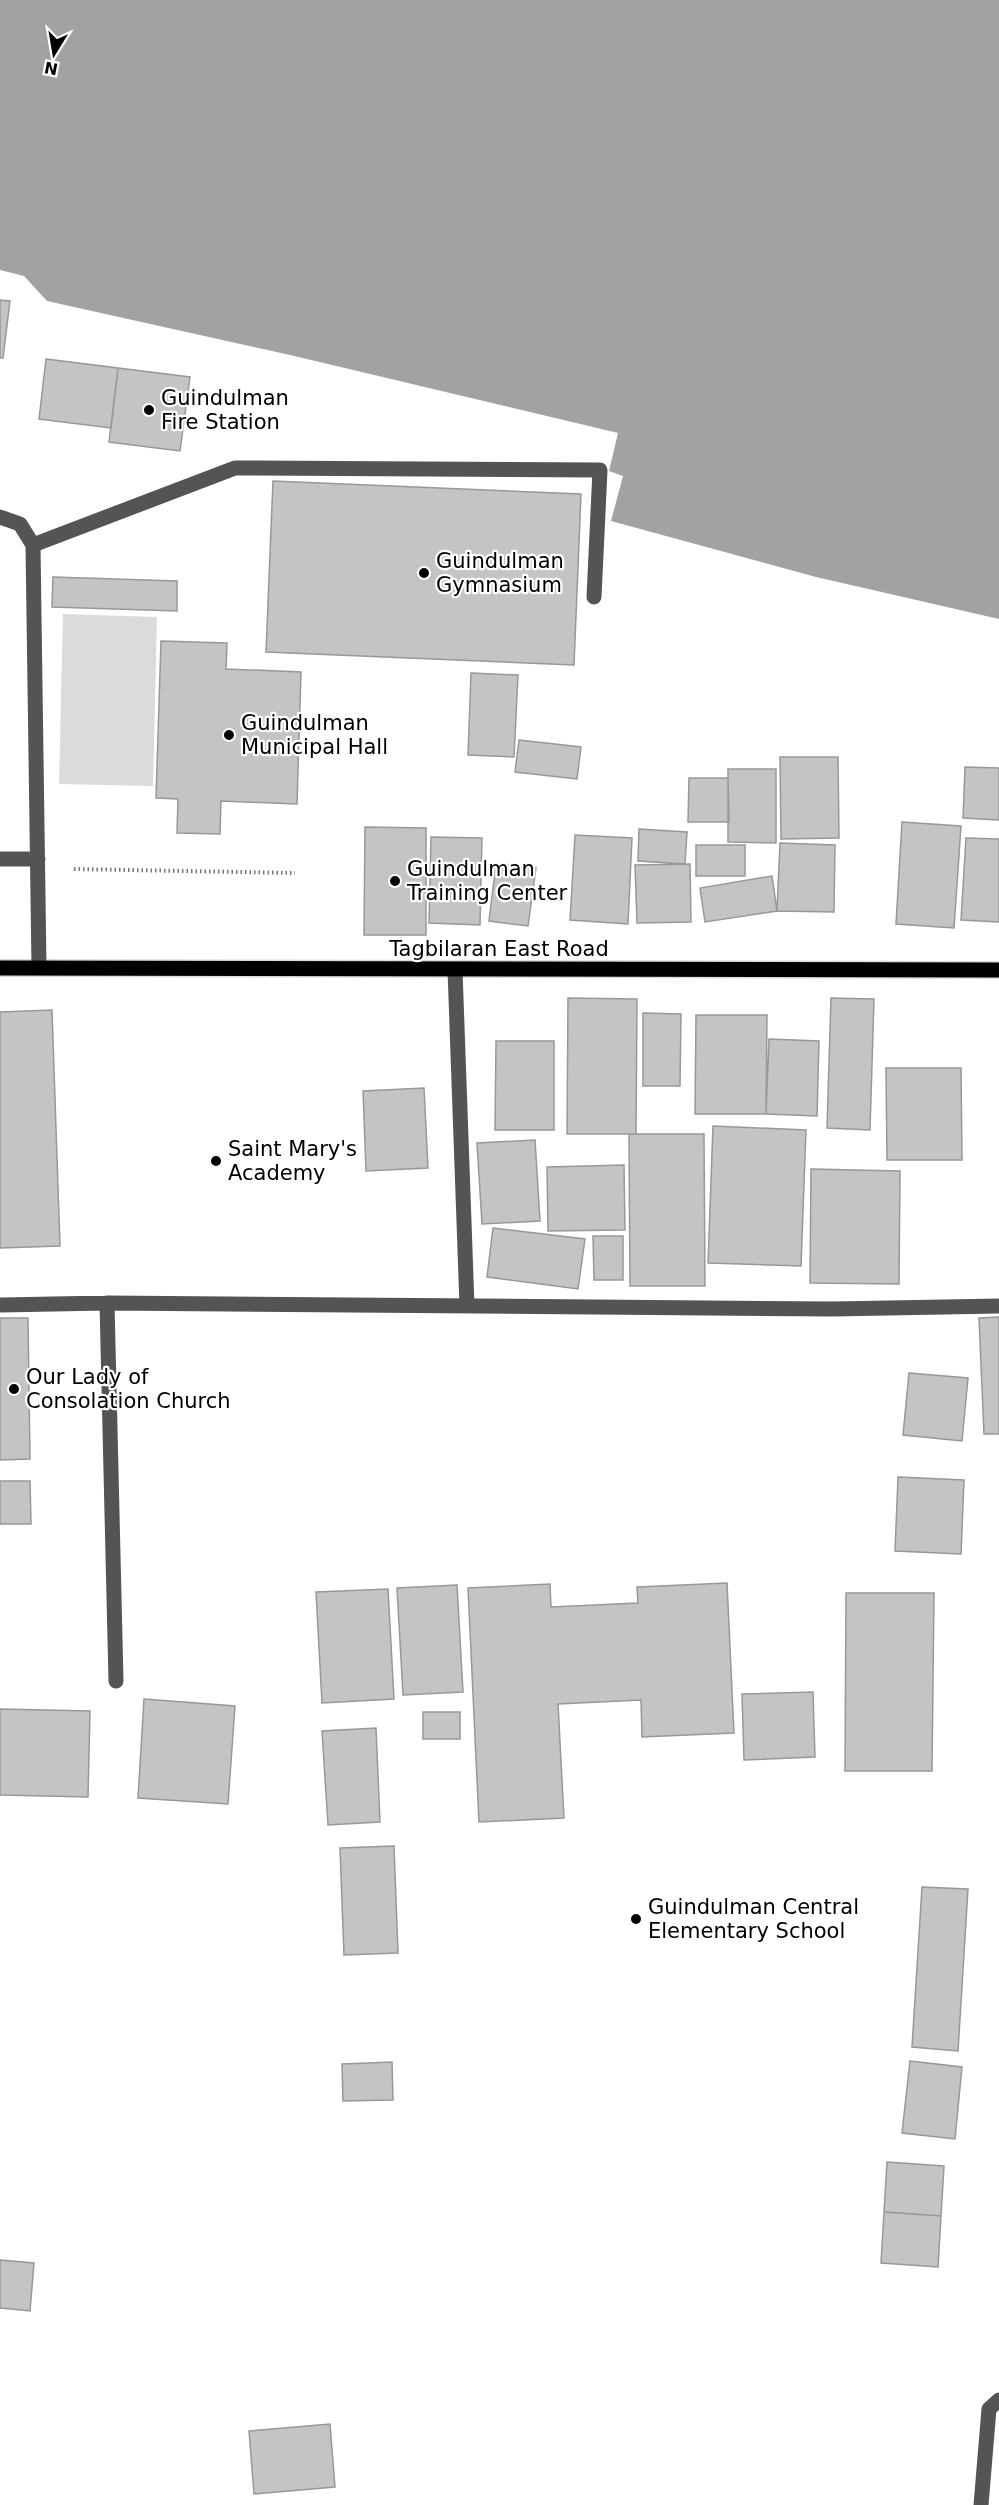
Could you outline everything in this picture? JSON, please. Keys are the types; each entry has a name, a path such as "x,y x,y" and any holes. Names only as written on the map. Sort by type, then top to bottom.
{"main road":[{"name":"Tagbilaran East Road","path":"0,968 999,970"}],"street":[{"path":"33,545 235,468 600,471 594,597"},
{"path":"0,517 20,524 33,545 39,967"},
{"path":"0,859 38,859"},
{"path":"455,970 467,1306"},
{"path":"107,1303 116,1681"},
{"path":"0,1305 107,1303 833,1309 999,1306"},
{"path":"981,2505 989,2409 999,2400"}],"path":[{"path":"74,869 295,873"}],"shaded area":[{"path":"0,0 999,0 999,619 816,577 611,521 623,476 609,471 618,433 290,355 47,301 24,276 0,270"},
{"path":"63,614 157,617 153,786 59,784"}],"building":[{"path":"0,300 10,301 3,358 0,358"},
{"path":"46,359 118,368 111,428 39,419"},
{"name":"Guindulman Fire Station","path":"118,368 190,377 180,451 109,442"},
{"name":"Guindulman Gymnasium","path":"273,481 581,494 574,665 266,652"},
{"path":"53,577 177,581 177,611 52,607"},
{"name":"Guindulman Municipal Hall","path":"161,641 227,643 226,669 301,672 297,804 221,801 220,834 177,833 178,799 156,798"},
{"path":"471,673 518,675 514,757 468,755"},
{"path":"519,740 581,747 577,779 515,772"},
{"path":"780,757 838,757 839,838 781,839"},
{"path":"965,767 999,768 999,820 963,818"},
{"path":"728,769 776,769 776,843 728,842"},
{"path":"689,778 728,778 729,822 688,822"},
{"path":"902,822 961,826 954,928 896,924"},
{"name":"Guindulman Training Center","path":"365,827 426,828 426,935 364,935"},
{"path":"639,829 687,832 685,864 638,861"},
{"path":"575,835 632,838 628,924 570,920"},
{"path":"431,837 482,838 480,925 429,923"},
{"path":"966,838 999,839 999,922 961,920"},
{"path":"780,843 835,845 834,912 777,911"},
{"path":"696,845 745,845 745,876 696,876"},
{"path":"496,863 536,868 528,926 489,921"},
{"path":"690,864 691,922 637,923 635,865"},
{"path":"772,876 777,911 705,922 700,888"},
{"path":"568,998 637,999 636,1134 567,1134"},
{"path":"831,998 874,999 870,1130 827,1128"},
{"path":"52,1010 60,1246 0,1248 0,1012"},
{"path":"643,1013 681,1014 680,1086 643,1086"},
{"path":"696,1015 767,1015 766,1114 695,1114"},
{"path":"769,1039 819,1041 817,1116 766,1114"},
{"path":"496,1041 554,1041 554,1130 495,1130"},
{"path":"886,1068 961,1068 962,1160 887,1160"},
{"path":"424,1088 428,1168 366,1171 363,1091"},
{"path":"713,1126 806,1130 801,1266 708,1263"},
{"path":"629,1134 704,1134 705,1286 630,1286"},
{"path":"535,1140 540,1221 482,1224 477,1143"},
{"path":"624,1165 625,1230 548,1231 547,1167"},
{"path":"811,1169 900,1171 899,1284 810,1283"},
{"path":"493,1228 585,1239 578,1289 487,1277"},
{"path":"593,1236 623,1236 623,1280 594,1280"},
{"path":"999,1317 999,1434 984,1434 979,1318"},
{"name":"Our Lady of Consolation Church","path":"0,1318 28,1318 30,1459 0,1460"},
{"path":"909,1373 968,1378 962,1441 903,1435"},
{"path":"898,1477 964,1480 961,1554 895,1551"},
{"path":"0,1481 30,1481 31,1524 0,1524"},
{"path":"727,1583 734,1733 642,1737 641,1700 558,1704 564,1818 479,1822 468,1588 550,1584 551,1607 638,1603 637,1587"},
{"path":"457,1585 463,1692 403,1695 397,1588"},
{"path":"388,1589 394,1699 322,1703 316,1592"},
{"path":"846,1593 934,1593 932,1771 845,1771"},
{"path":"813,1692 815,1757 744,1760 742,1694"},
{"path":"144,1699 235,1706 228,1804 138,1798"},
{"path":"0,1709 90,1711 88,1797 0,1795"},
{"path":"423,1712 460,1712 460,1739 423,1739"},
{"path":"376,1728 380,1822 328,1825 322,1731"},
{"path":"394,1846 398,1953 344,1955 340,1848"},
{"path":"922,1887 968,1889 958,2051 912,2047"},
{"path":"910,2061 962,2067 955,2139 902,2133"},
{"path":"392,2062 393,2100 343,2101 342,2064"},
{"path":"887,2162 944,2166 941,2216 884,2212"},
{"path":"884,2212 941,2216 938,2267 881,2263"},
{"path":"0,2260 34,2263 30,2311 0,2308"},
{"path":"330,2424 335,2487 254,2494 249,2431"}],"place":[{"name":"Guindulman Fire Station","path":"149,410"},
{"name":"Guindulman Gymnasium","path":"424,573"},
{"name":"Guindulman Municipal Hall","path":"229,735"},
{"name":"Guindulman Training Center","path":"395,881"},
{"name":"Saint Mary's Academy","path":"216,1161"},
{"name":"Our Lady of Consolation Church","path":"14,1389"},
{"name":"Guindulman Central Elementary School","path":"636,1919"}]}
